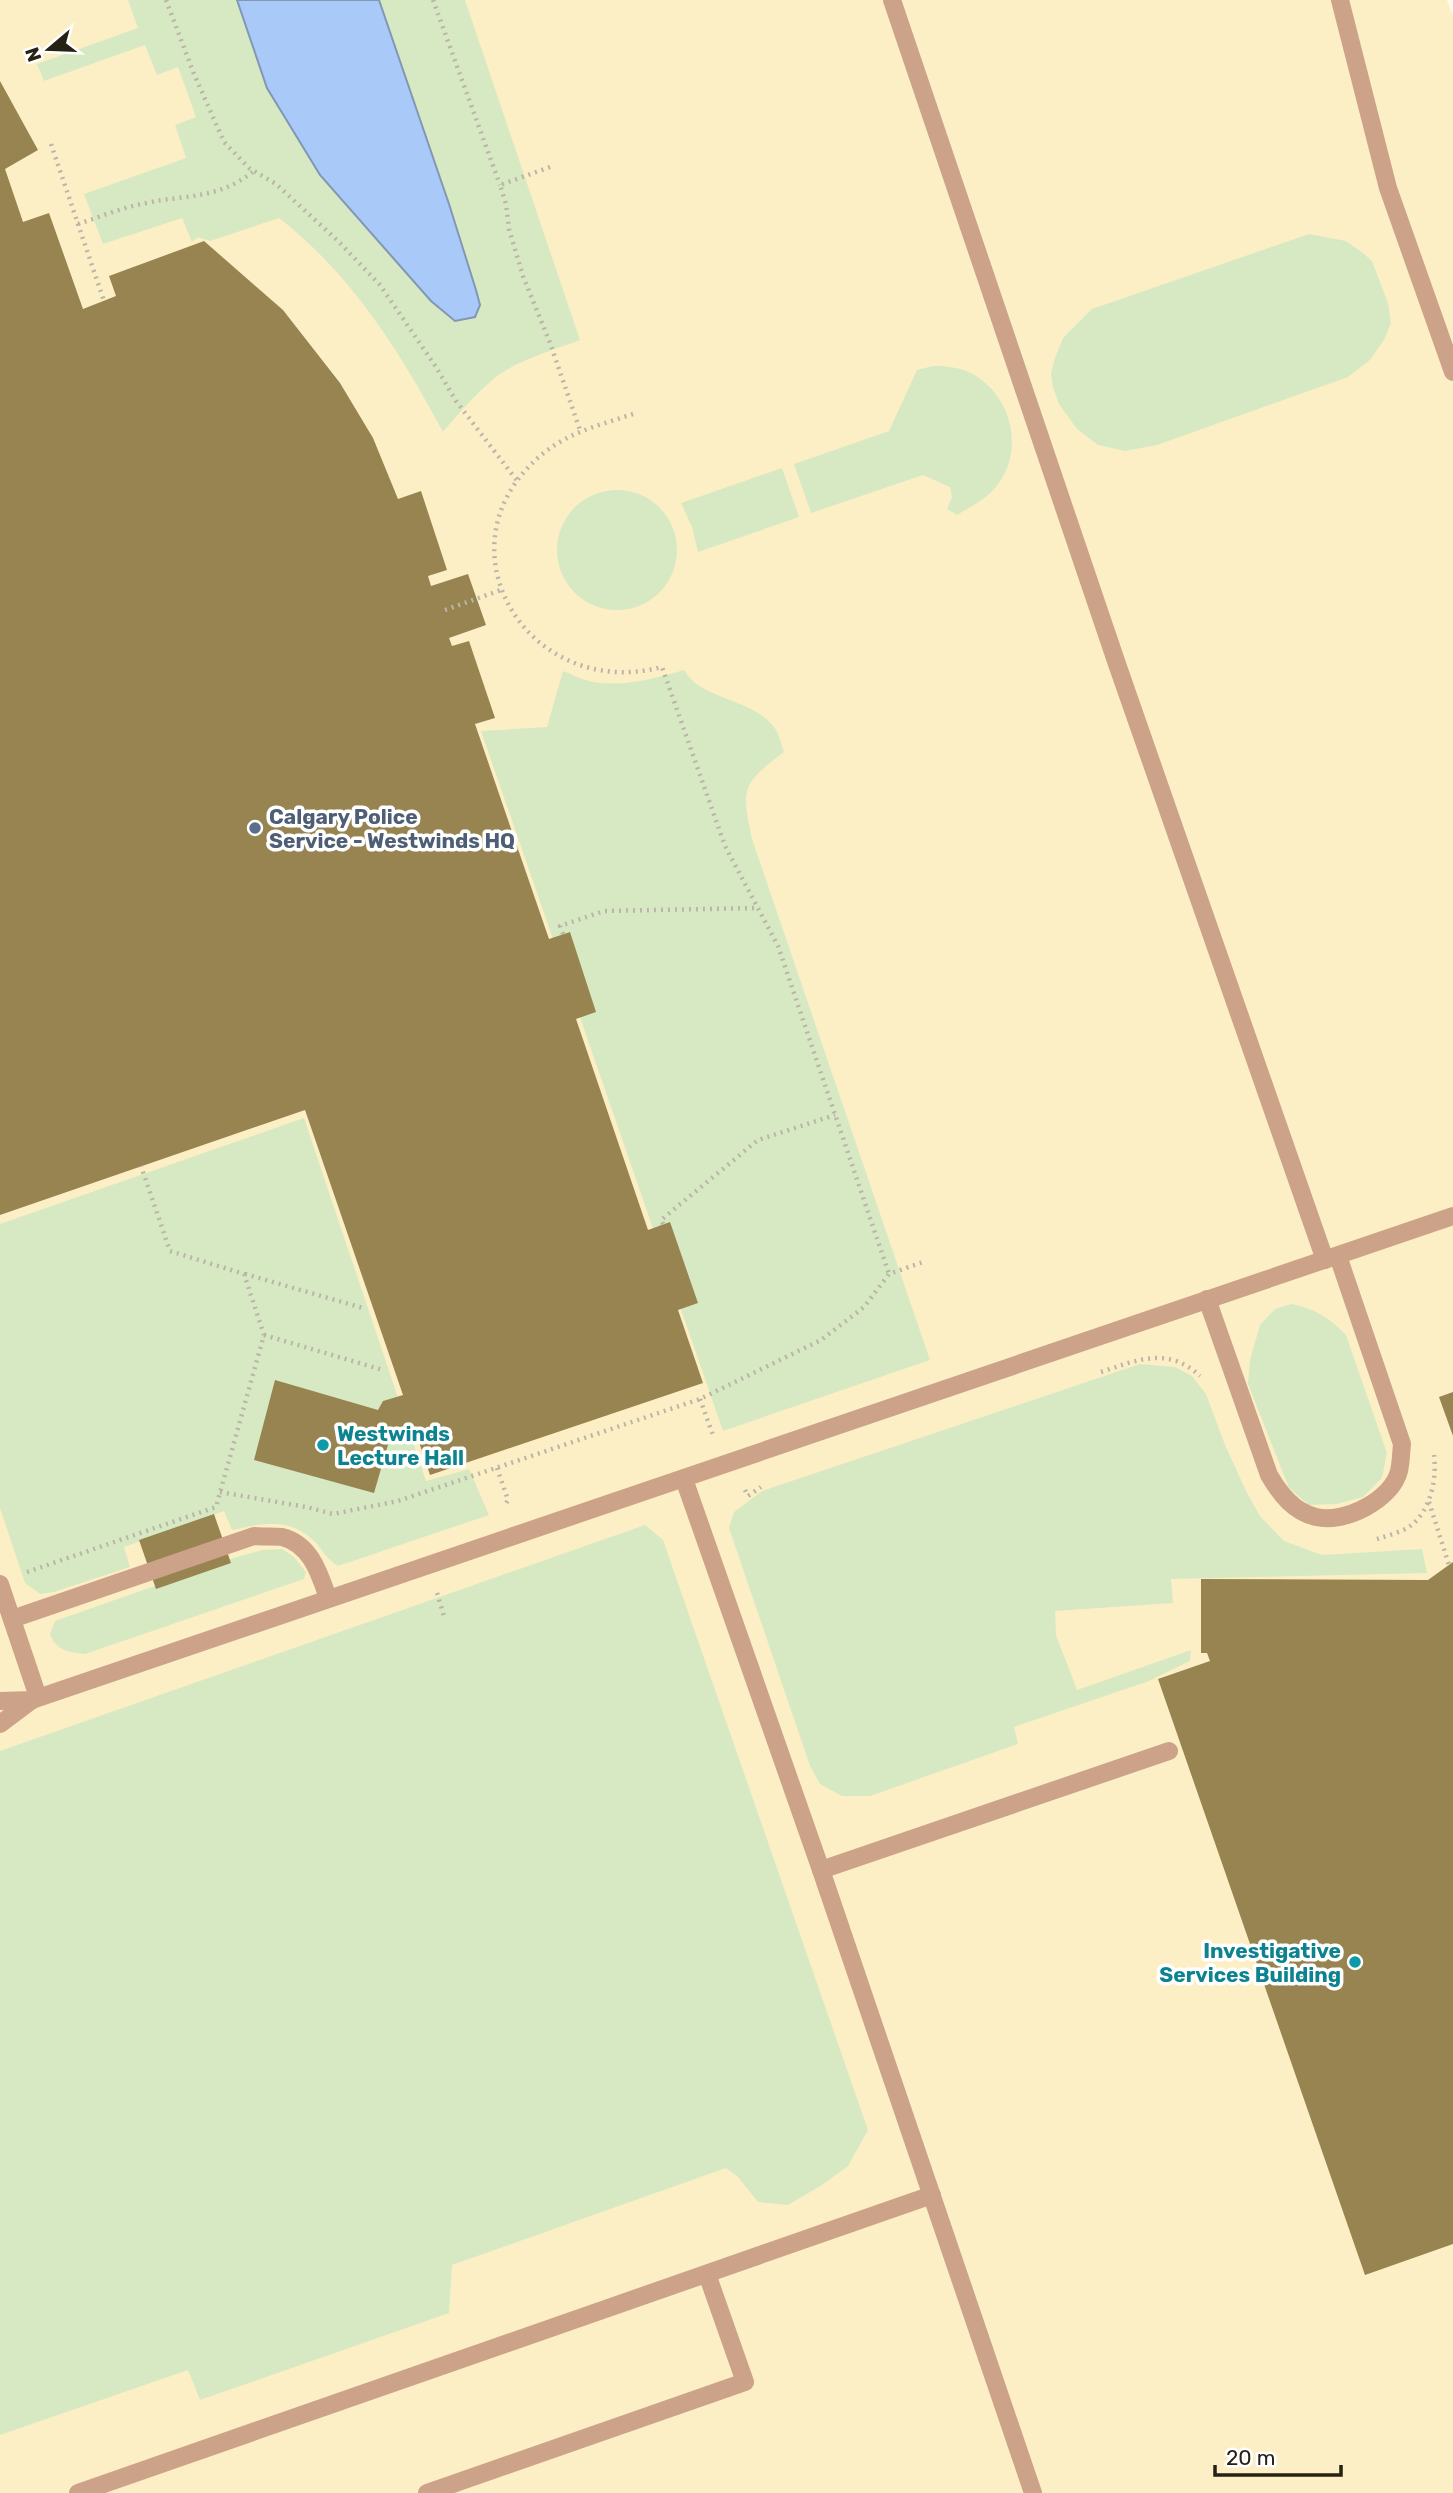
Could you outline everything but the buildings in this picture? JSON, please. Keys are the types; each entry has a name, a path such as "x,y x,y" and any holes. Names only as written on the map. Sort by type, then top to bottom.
{"lane":[{"path":"892,0 1121,677 1331,1258 1375,1363 1402,1444 1399,1473 1384,1496 1363,1510 1338,1518 1316,1517 1290,1504 1269,1475 1207,1299"},
{"path":"1340,0 1388,188 1453,372"},
{"path":"0,1701 35,1698 1453,1216"},
{"path":"684,1479 821,1870 1033,2493"},
{"path":"12,1619 254,1536 284,1538 302,1549 316,1564 328,1598"},
{"path":"0,1584 35,1698"},
{"path":"0,1724 35,1698"},
{"path":"821,1870 1169,1751"},
{"path":"78,2493 932,2195"},
{"path":"427,2493 745,2382 707,2274"}],"path":[{"path":"166,0 198,86 224,142 235,156 276,184 338,241 380,285 456,401 517,482"},
{"path":"433,0 500,185 523,276 550,343 581,433"},
{"path":"51,144 104,301"},
{"path":"500,185 550,167"},
{"path":"78,224 144,203 206,195 239,183 254,171"},
{"path":"633,414 581,433 546,451 517,482 503,503 497,525 494,553 501,590 511,612 526,631 538,644 557,656 599,671 644,672 662,667 725,846 778,946 888,1274"},
{"path":"445,610 501,590"},
{"path":"563,934 560,926 604,911 758,908"},
{"path":"663,1224 661,1220 758,1140 835,1115"},
{"path":"141,1166 170,1251 362,1308"},
{"path":"220,1492 334,1514 398,1501 700,1399 821,1340 864,1307 888,1274 926,1261"},
{"path":"25,1572 216,1507 264,1335 244,1274"},
{"path":"264,1335 383,1370"},
{"path":"1090,1376 1143,1358 1159,1357 1189,1366 1208,1384"},
{"path":"700,1399 711,1433 748,1496 774,1482"},
{"path":"1374,1539 1413,1524 1428,1502 1436,1472 1432,1445"},
{"path":"1428,1502 1449,1565"}],"shaded area":[{"path":"0,0 1447,0 1453,16 1453,2493 0,2493"}],"green space":[{"path":"128,0 465,0 580,340 504,371 475,396 443,432 372,316 329,264 279,218 210,241 198,237 192,242 182,218 103,244 84,194 186,158 175,125 196,117 178,67 157,75 145,45 44,81 37,64 138,28"},
{"path":"1309,234 1346,241 1372,261 1388,303 1391,323 1384,340 1370,360 1348,377 1157,445 1125,451 1098,445 1077,429 1059,404 1051,374 1063,338 1092,309"},
{"path":"933,366 957,368 974,375 990,388 1006,412 1012,441 1011,455 995,488 957,515 947,509 952,497 950,487 923,475 811,513 794,464 889,431 917,370"},
{"path":"782,468 799,517 698,552 692,527 681,503"},
{"path":"617,490 640,495 659,508 672,527 677,550 672,573 659,592 640,605 617,610 594,605 575,592 562,573 557,550 562,527 575,508 594,495"},
{"path":"684,670 702,688 764,717 779,735 784,752 760,772 748,788 746,808 752,839 930,1360 723,1431 481,731 547,727 563,671 589,681 613,684"},
{"path":"304,1118 426,1481 469,1469 489,1515 338,1566 306,1534 296,1529 286,1525 265,1524 232,1530 224,1511 124,1547 130,1567 54,1592 40,1594 25,1583 0,1508 0,1224"},
{"path":"1291,1304 1321,1315 1346,1335 1387,1453 1382,1478 1363,1497 1337,1504 1309,1505 1289,1488 1248,1384 1250,1360 1260,1325 1275,1309"},
{"path":"1140,1364 1175,1367 1192,1376 1206,1394 1247,1493 1260,1516 1284,1541 1322,1555 1422,1549 1427,1573 1171,1579 1173,1603 1055,1611 1056,1635 1077,1690 1191,1650 1190,1661 1149,1681 1014,1727 1018,1744 870,1796 842,1796 820,1784 810,1766 729,1528 734,1512 762,1491"},
{"path":"645,1525 663,1540 868,2130 848,2166 788,2205 758,2202 738,2177 726,2168 452,2265 449,2313 200,2400 188,2370 0,2435 0,1751"},
{"path":"282,1549 294,1557 306,1572 304,1579 85,1654 59,1647 50,1634 55,1621 240,1556 263,1550"}],"water":[{"path":"237,0 379,0 476,290 480,305 475,317 455,321 431,301 320,175 267,88"}],"place":[{"name":"Calgary Police Service - Westwinds HQ","path":"255,828"},
{"name":"Westwinds Lecture Hall","path":"323,1445"},
{"name":"Investigative Services Building","path":"1355,1962"}]}
